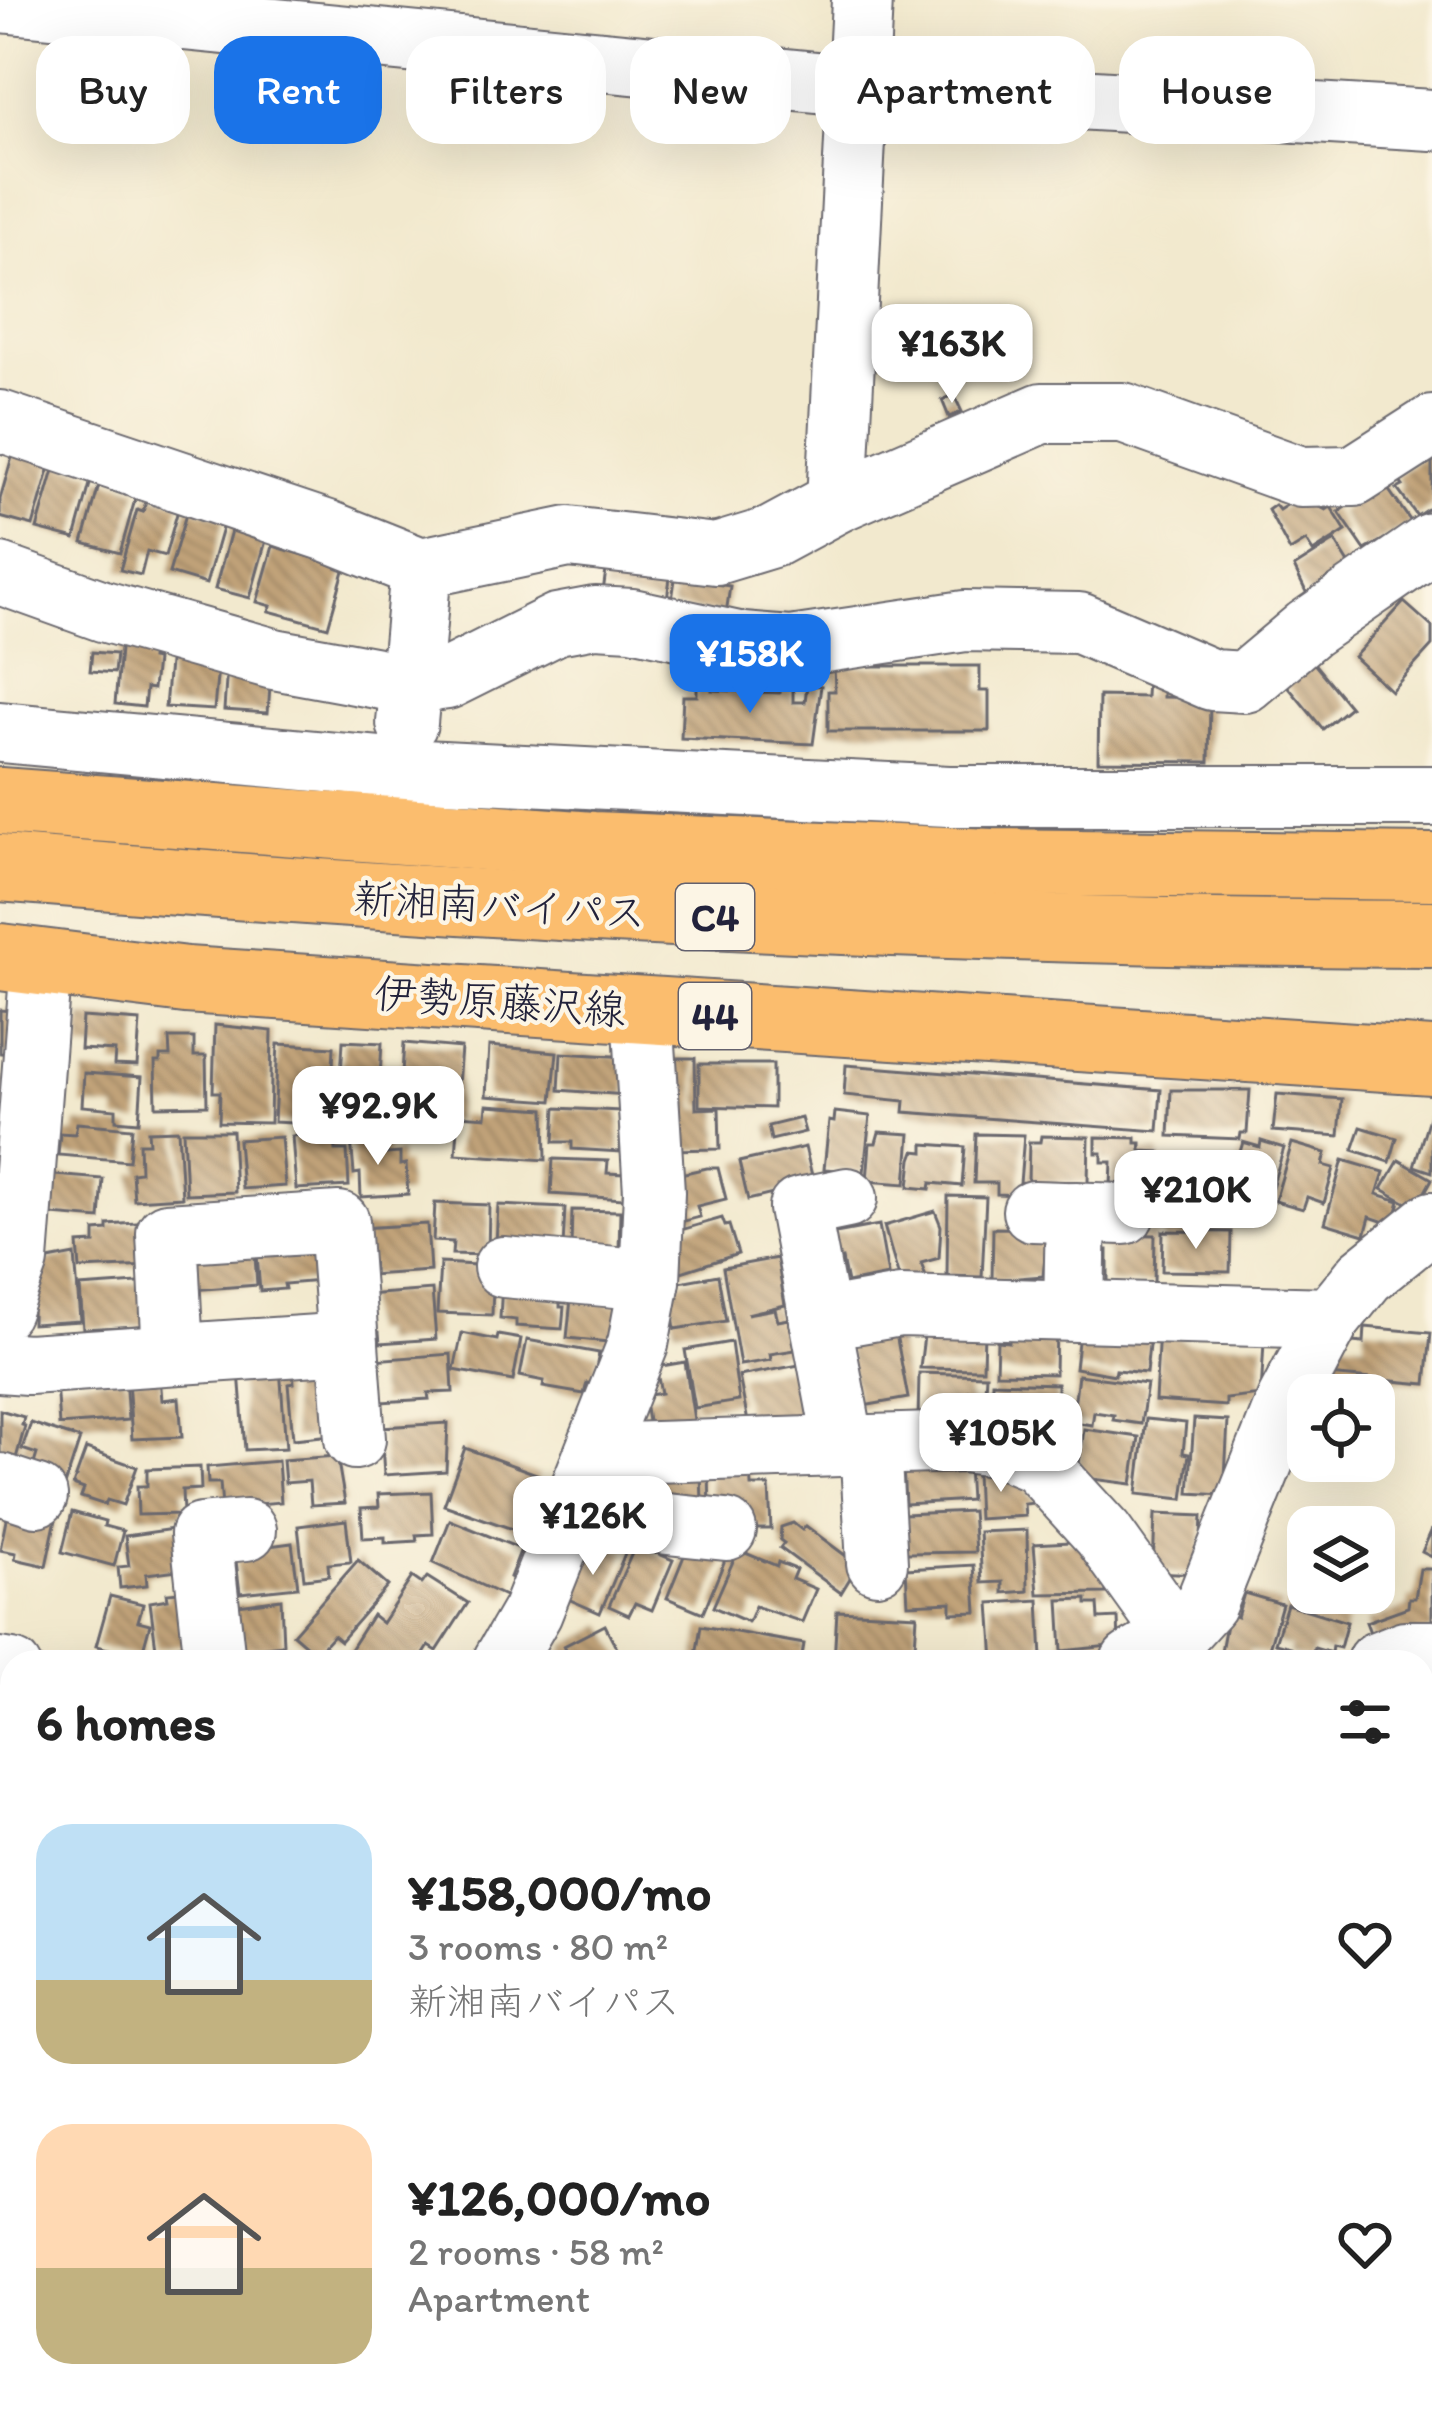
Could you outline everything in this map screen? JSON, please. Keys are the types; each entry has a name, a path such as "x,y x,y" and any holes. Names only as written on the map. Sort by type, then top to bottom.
{"main road":[{"name":"新湘南バイパス","path":"0,801 616,846 991,862 1432,867"},
{"name":"新湘南バイパス","path":"0,868 618,913 1011,929 1432,934"},
{"name":"伊勢原藤沢線","path":"21,960 186,980 1432,1061"}],"street":[{"path":"859,36 862,0"},
{"path":"0,2 815,82"},
{"path":"1095,100 1432,119"},
{"path":"837,502 853,144"},
{"path":"0,421 328,531 421,568 569,537 716,554 772,537 837,502 1042,413 1123,413 1301,477 1354,476 1432,426"},
{"path":"0,574 103,611 274,659 410,684 447,679 557,624 595,616 791,647 965,621 1079,623 1189,672 1212,680 1245,682 1308,629 1432,543"},
{"path":"403,769 421,568"},
{"path":"0,732 403,769 949,796 1432,796"},
{"path":"0,1310 18,1260 21,960"},
{"path":"510,1650 532,1612 638,1344 650,1280 654,1192 643,1011"},
{"path":"798,1210 820,1320 857,1445 877,1563"},
{"path":"1074,1309 1078,1212"},
{"path":"173,1354 167,1233 339,1222 355,1439"},
{"path":"1158,1650 1206,1603 1287,1401 1330,1318 1366,1276 1432,1222"},
{"path":"504,1267 650,1280"},
{"path":"820,1320 900,1306 1330,1318"},
{"path":"0,1362 348,1343"},
{"path":"595,1454 963,1442 1001,1447 1037,1462 1103,1534 1154,1650"},
{"path":"571,1514 726,1530"},
{"path":"213,1650 201,1534 246,1530"}],"building":[{"path":"954,395 962,412 949,417 942,400"},
{"path":"14,450 52,460 33,526 0,517 0,499"},
{"path":"1432,450 1432,506 1417,516 1397,489 1403,486 1396,476"},
{"path":"56,463 93,473 75,539 37,529"},
{"path":"101,478 138,489 120,553 83,543"},
{"path":"1383,482 1412,523 1365,550 1339,512"},
{"path":"148,494 180,503 165,556 147,551 141,575 120,570 137,510 143,512"},
{"path":"1290,503 1331,507 1346,531 1313,552 1306,541 1290,551 1268,510"},
{"path":"188,507 225,518 206,584 169,573"},
{"path":"233,523 268,533 250,598 215,589"},
{"path":"1335,541 1353,570 1309,598 1294,567"},
{"path":"273,546 345,567 328,627 269,611 271,606 257,602"},
{"path":"606,570 670,578 666,606 603,592"},
{"path":"675,579 730,586 726,614 671,607"},
{"path":"1404,602 1432,627 1432,646 1391,691 1354,657"},
{"path":"121,638 153,641 153,689 146,688 144,707 115,704"},
{"path":"684,650 778,660 775,688 682,678"},
{"path":"92,652 116,654 114,673 90,671"},
{"path":"170,652 218,666 214,710 165,707"},
{"path":"1307,655 1350,707 1323,729 1280,677"},
{"path":"227,666 271,672 268,713 224,710"},
{"path":"834,666 980,666 980,691 989,691 989,731 828,731 828,691 835,691"},
{"path":"1147,677 1163,677 1163,697 1210,698 1209,762 1098,761 1099,696 1146,697"},
{"path":"697,683 712,683 712,690 779,693 780,686 793,687 793,702 805,702 807,685 821,686 813,744 681,738 683,696 697,696"},
{"path":"0,1010 22,1012 18,1055 0,1053"},
{"path":"82,1017 140,1021 137,1066 114,1065 115,1051 80,1049"},
{"path":"215,1025 272,1031 270,1123 219,1122 220,1092 213,1092"},
{"path":"169,1038 194,1038 194,1056 206,1056 207,1105 156,1106 155,1062 160,1062 160,1056 170,1056"},
{"path":"343,1041 382,1043 380,1077 396,1078 394,1115 339,1112"},
{"path":"404,1043 461,1048 455,1122 399,1118"},
{"path":"278,1044 334,1047 330,1125 274,1122"},
{"path":"489,1046 557,1052 552,1101 486,1096"},
{"path":"561,1053 629,1057 626,1095 559,1090"},
{"path":"664,1058 695,1058 696,1109 719,1108 720,1149 665,1150"},
{"path":"699,1064 773,1064 773,1108 699,1106"},
{"path":"846,1065 1161,1090 1158,1131 904,1112 905,1101 844,1095"},
{"path":"84,1073 142,1077 139,1122 116,1120 116,1109 82,1106"},
{"path":"1171,1090 1250,1090 1247,1133 1241,1133 1240,1139 1169,1136"},
{"path":"1277,1094 1342,1099 1339,1136 1273,1131"},
{"path":"487,1105 545,1109 546,1160 456,1154 459,1115 486,1117"},
{"path":"556,1108 620,1111 620,1152 572,1149 572,1142 554,1142"},
{"path":"1432,1111 1432,1172 1414,1166"},
{"path":"835,1112 870,1116 864,1172 824,1169 829,1121 834,1122"},
{"path":"801,1118 805,1132 771,1140 768,1126"},
{"path":"77,1123 132,1128 129,1161 58,1155 60,1133 75,1134"},
{"path":"1361,1127 1397,1138 1390,1162 1353,1150"},
{"path":"178,1130 182,1197 134,1200 132,1173 140,1172 139,1143 149,1143 148,1131"},
{"path":"183,1131 232,1131 235,1192 186,1194"},
{"path":"879,1132 910,1134 906,1184 867,1181 870,1143 876,1143"},
{"path":"316,1134 316,1140 335,1139 336,1150 347,1150 349,1186 296,1189 292,1136"},
{"path":"976,1134 1024,1135 1019,1195 997,1194 997,1183 974,1183"},
{"path":"1041,1136 1089,1137 1088,1182 1028,1181 1029,1142 1040,1142"},
{"path":"281,1137 285,1186 242,1189 238,1140"},
{"path":"386,1137 387,1154 400,1153 400,1165 406,1164 408,1194 361,1197 351,1139"},
{"path":"1096,1137 1136,1138 1141,1151 1160,1152 1162,1186 1111,1185 1112,1162 1102,1162 1102,1153 1096,1153"},
{"path":"1261,1141 1284,1148 1263,1216 1240,1209 1250,1180 1233,1175 1243,1142 1260,1147"},
{"path":"1292,1143 1326,1153 1323,1165 1334,1168 1324,1203 1307,1197 1303,1209 1275,1201"},
{"path":"924,1144 965,1147 962,1186 909,1187 912,1159 915,1151 924,1152"},
{"path":"805,1147 814,1184 748,1200 739,1162"},
{"path":"553,1159 608,1161 607,1173 624,1174 623,1199 551,1194"},
{"path":"1343,1160 1384,1172 1377,1194 1400,1201 1393,1225 1370,1217 1365,1235 1325,1223"},
{"path":"1399,1160 1432,1179 1416,1208 1382,1189"},
{"path":"718,1168 726,1199 697,1206 700,1217 680,1222 676,1175"},
{"path":"54,1175 103,1179 100,1219 39,1214"},
{"path":"948,1196 986,1197 982,1277 947,1276"},
{"path":"435,1203 489,1205 488,1255 452,1254 453,1242 433,1241"},
{"path":"1186,1203 1226,1204 1226,1223 1186,1222"},
{"path":"498,1205 565,1208 563,1248 496,1244"},
{"path":"572,1210 620,1211 619,1250 571,1249"},
{"path":"935,1211 941,1226 939,1258 921,1263 927,1280 902,1288 884,1226"},
{"path":"722,1218 738,1254 675,1274 670,1233"},
{"path":"150,1222 152,1266 80,1269 78,1244 95,1243 95,1231 108,1230 108,1225"},
{"path":"427,1224 430,1271 370,1275 360,1228"},
{"path":"879,1225 888,1275 847,1283 842,1259 829,1261 825,1235"},
{"path":"993,1228 1048,1229 1043,1276 992,1280"},
{"path":"1163,1231 1231,1232 1230,1272 1162,1271"},
{"path":"1102,1234 1155,1235 1154,1284 1108,1283 1108,1250 1101,1250"},
{"path":"320,1238 320,1281 260,1291 256,1242"},
{"path":"254,1243 257,1285 192,1290 189,1253"},
{"path":"75,1255 80,1321 32,1324 33,1263"},
{"path":"777,1258 785,1305 747,1314 775,1309 778,1321 789,1319 795,1350 740,1365 723,1268"},
{"path":"440,1263 475,1265 475,1271 482,1271 493,1284 492,1315 437,1313"},
{"path":"718,1275 726,1321 675,1329 670,1296 674,1283"},
{"path":"152,1282 155,1325 83,1329 80,1287"},
{"path":"502,1283 560,1300 562,1329 516,1326 516,1320 500,1318"},
{"path":"432,1290 436,1339 380,1343 379,1332 368,1332 366,1295"},
{"path":"571,1299 622,1304 619,1343 567,1338"},
{"path":"1056,1324 1055,1374 996,1373 997,1341 1009,1342 1009,1330"},
{"path":"1365,1327 1431,1333 1426,1384 1395,1381 1395,1374 1317,1374 1341,1341 1364,1343"},
{"path":"925,1328 984,1329 983,1369 920,1368"},
{"path":"1159,1329 1188,1343 1264,1342 1261,1395 1226,1399 1226,1406 1155,1401"},
{"path":"462,1333 521,1339 513,1381 454,1370"},
{"path":"1079,1333 1150,1336 1146,1373 1116,1370 1115,1375 1075,1368"},
{"path":"896,1334 908,1398 858,1407 846,1343"},
{"path":"527,1340 599,1353 593,1384 587,1383 584,1394 543,1387 544,1381 520,1376"},
{"path":"731,1342 739,1401 695,1408 685,1350"},
{"path":"451,1354 453,1392 428,1393 429,1399 381,1402 372,1360"},
{"path":"685,1362 695,1426 650,1434 644,1396 661,1393 656,1367"},
{"path":"799,1365 809,1416 749,1427 739,1376"},
{"path":"280,1368 286,1448 245,1450 239,1371"},
{"path":"322,1369 342,1434 293,1439 288,1384 294,1383 293,1371"},
{"path":"919,1373 986,1375 985,1391 969,1391 969,1415 918,1421"},
{"path":"1078,1375 1147,1384 1141,1424 1094,1412 1092,1425 1072,1422"},
{"path":"125,1377 128,1420 59,1425 56,1382"},
{"path":"160,1377 162,1400 179,1398 182,1437 132,1439 128,1379"},
{"path":"992,1382 1057,1384 1057,1428 991,1426"},
{"path":"0,1410 24,1417 15,1462 0,1458"},
{"path":"1146,1419 1186,1423 1183,1453 1189,1454 1183,1499 1137,1494"},
{"path":"1194,1419 1228,1421 1224,1495 1189,1493"},
{"path":"31,1423 80,1439 65,1485 31,1474 37,1454 22,1449"},
{"path":"448,1423 446,1471 384,1475 381,1427"},
{"path":"1084,1429 1139,1437 1132,1484 1077,1477"},
{"path":"465,1448 539,1475 518,1531 444,1505"},
{"path":"86,1449 137,1467 123,1505 81,1497 84,1489 73,1485"},
{"path":"337,1456 345,1503 311,1505 309,1481 285,1483 283,1460"},
{"path":"278,1461 281,1502 222,1507 220,1483 208,1483 207,1467"},
{"path":"903,1464 968,1466 970,1500 905,1504"},
{"path":"200,1467 201,1489 182,1490 183,1514 138,1515 137,1486 147,1486 147,1469"},
{"path":"750,1468 751,1486 769,1486 771,1529 758,1529 741,1516 710,1515 709,1470"},
{"path":"1013,1471 1035,1503 1024,1504 1025,1516 978,1519 976,1473"},
{"path":"701,1472 702,1504 626,1500 625,1474"},
{"path":"431,1492 433,1534 416,1535 417,1541 385,1543 385,1537 363,1538 361,1508 379,1507 378,1494"},
{"path":"972,1511 975,1552 906,1553 904,1514"},
{"path":"72,1512 123,1531 114,1566 62,1552"},
{"path":"1155,1514 1202,1516 1199,1574 1153,1572"},
{"path":"7,1515 56,1519 46,1566 0,1550"},
{"path":"346,1520 351,1562 328,1564 329,1576 304,1579 298,1526"},
{"path":"450,1520 521,1549 507,1597 433,1563"},
{"path":"793,1523 802,1530 806,1526 858,1565 841,1593 780,1548 784,1543 781,1527"},
{"path":"180,1528 186,1569 146,1574 147,1585 120,1588 118,1567 129,1566 125,1536"},
{"path":"1432,1529 1432,1557 1422,1552"},
{"path":"1027,1530 1028,1591 1003,1593 1003,1582 982,1583 979,1532"},
{"path":"1089,1541 1105,1561 1106,1593 1038,1594 1034,1544"},
{"path":"292,1543 298,1587 240,1593 236,1561 247,1560 246,1549"},
{"path":"608,1544 626,1551 600,1613 557,1594 587,1549 604,1555"},
{"path":"636,1544 673,1560 652,1610 635,1603 629,1615 609,1606"},
{"path":"738,1550 796,1569 792,1579 816,1589 802,1622 755,1606 748,1622 713,1607"},
{"path":"686,1551 727,1555 703,1613 667,1598"},
{"path":"358,1560 388,1586 340,1641 333,1635 320,1650 311,1650 293,1634"},
{"path":"974,1565 977,1612 951,1613 951,1602 908,1604 906,1569"},
{"path":"1420,1569 1432,1569 1432,1631 1375,1646 1366,1622 1395,1614 1408,1607 1409,1598 1415,1598"},
{"path":"412,1577 422,1584 427,1577 468,1603 438,1650 429,1646 426,1650 350,1650 372,1615 382,1623"},
{"path":"191,1591 197,1643 156,1648 150,1602 168,1599 167,1593"},
{"path":"1244,1593 1282,1604 1268,1650 1221,1650 1228,1614 1237,1617"},
{"path":"110,1596 143,1604 138,1621 150,1624 143,1650 96,1646"},
{"path":"281,1599 283,1645 231,1650 224,1607"},
{"path":"1087,1599 1087,1604 1098,1604 1099,1619 1118,1618 1119,1645 1062,1650 1059,1600"},
{"path":"1039,1600 1042,1650 993,1650 990,1603"},
{"path":"1287,1604 1287,1614 1320,1614 1347,1622 1340,1648 1275,1643"},
{"path":"837,1611 917,1615 915,1650 835,1650"},
{"path":"605,1625 618,1650 566,1650 564,1646"},
{"path":"701,1626 804,1644 803,1650 697,1650"}]}
